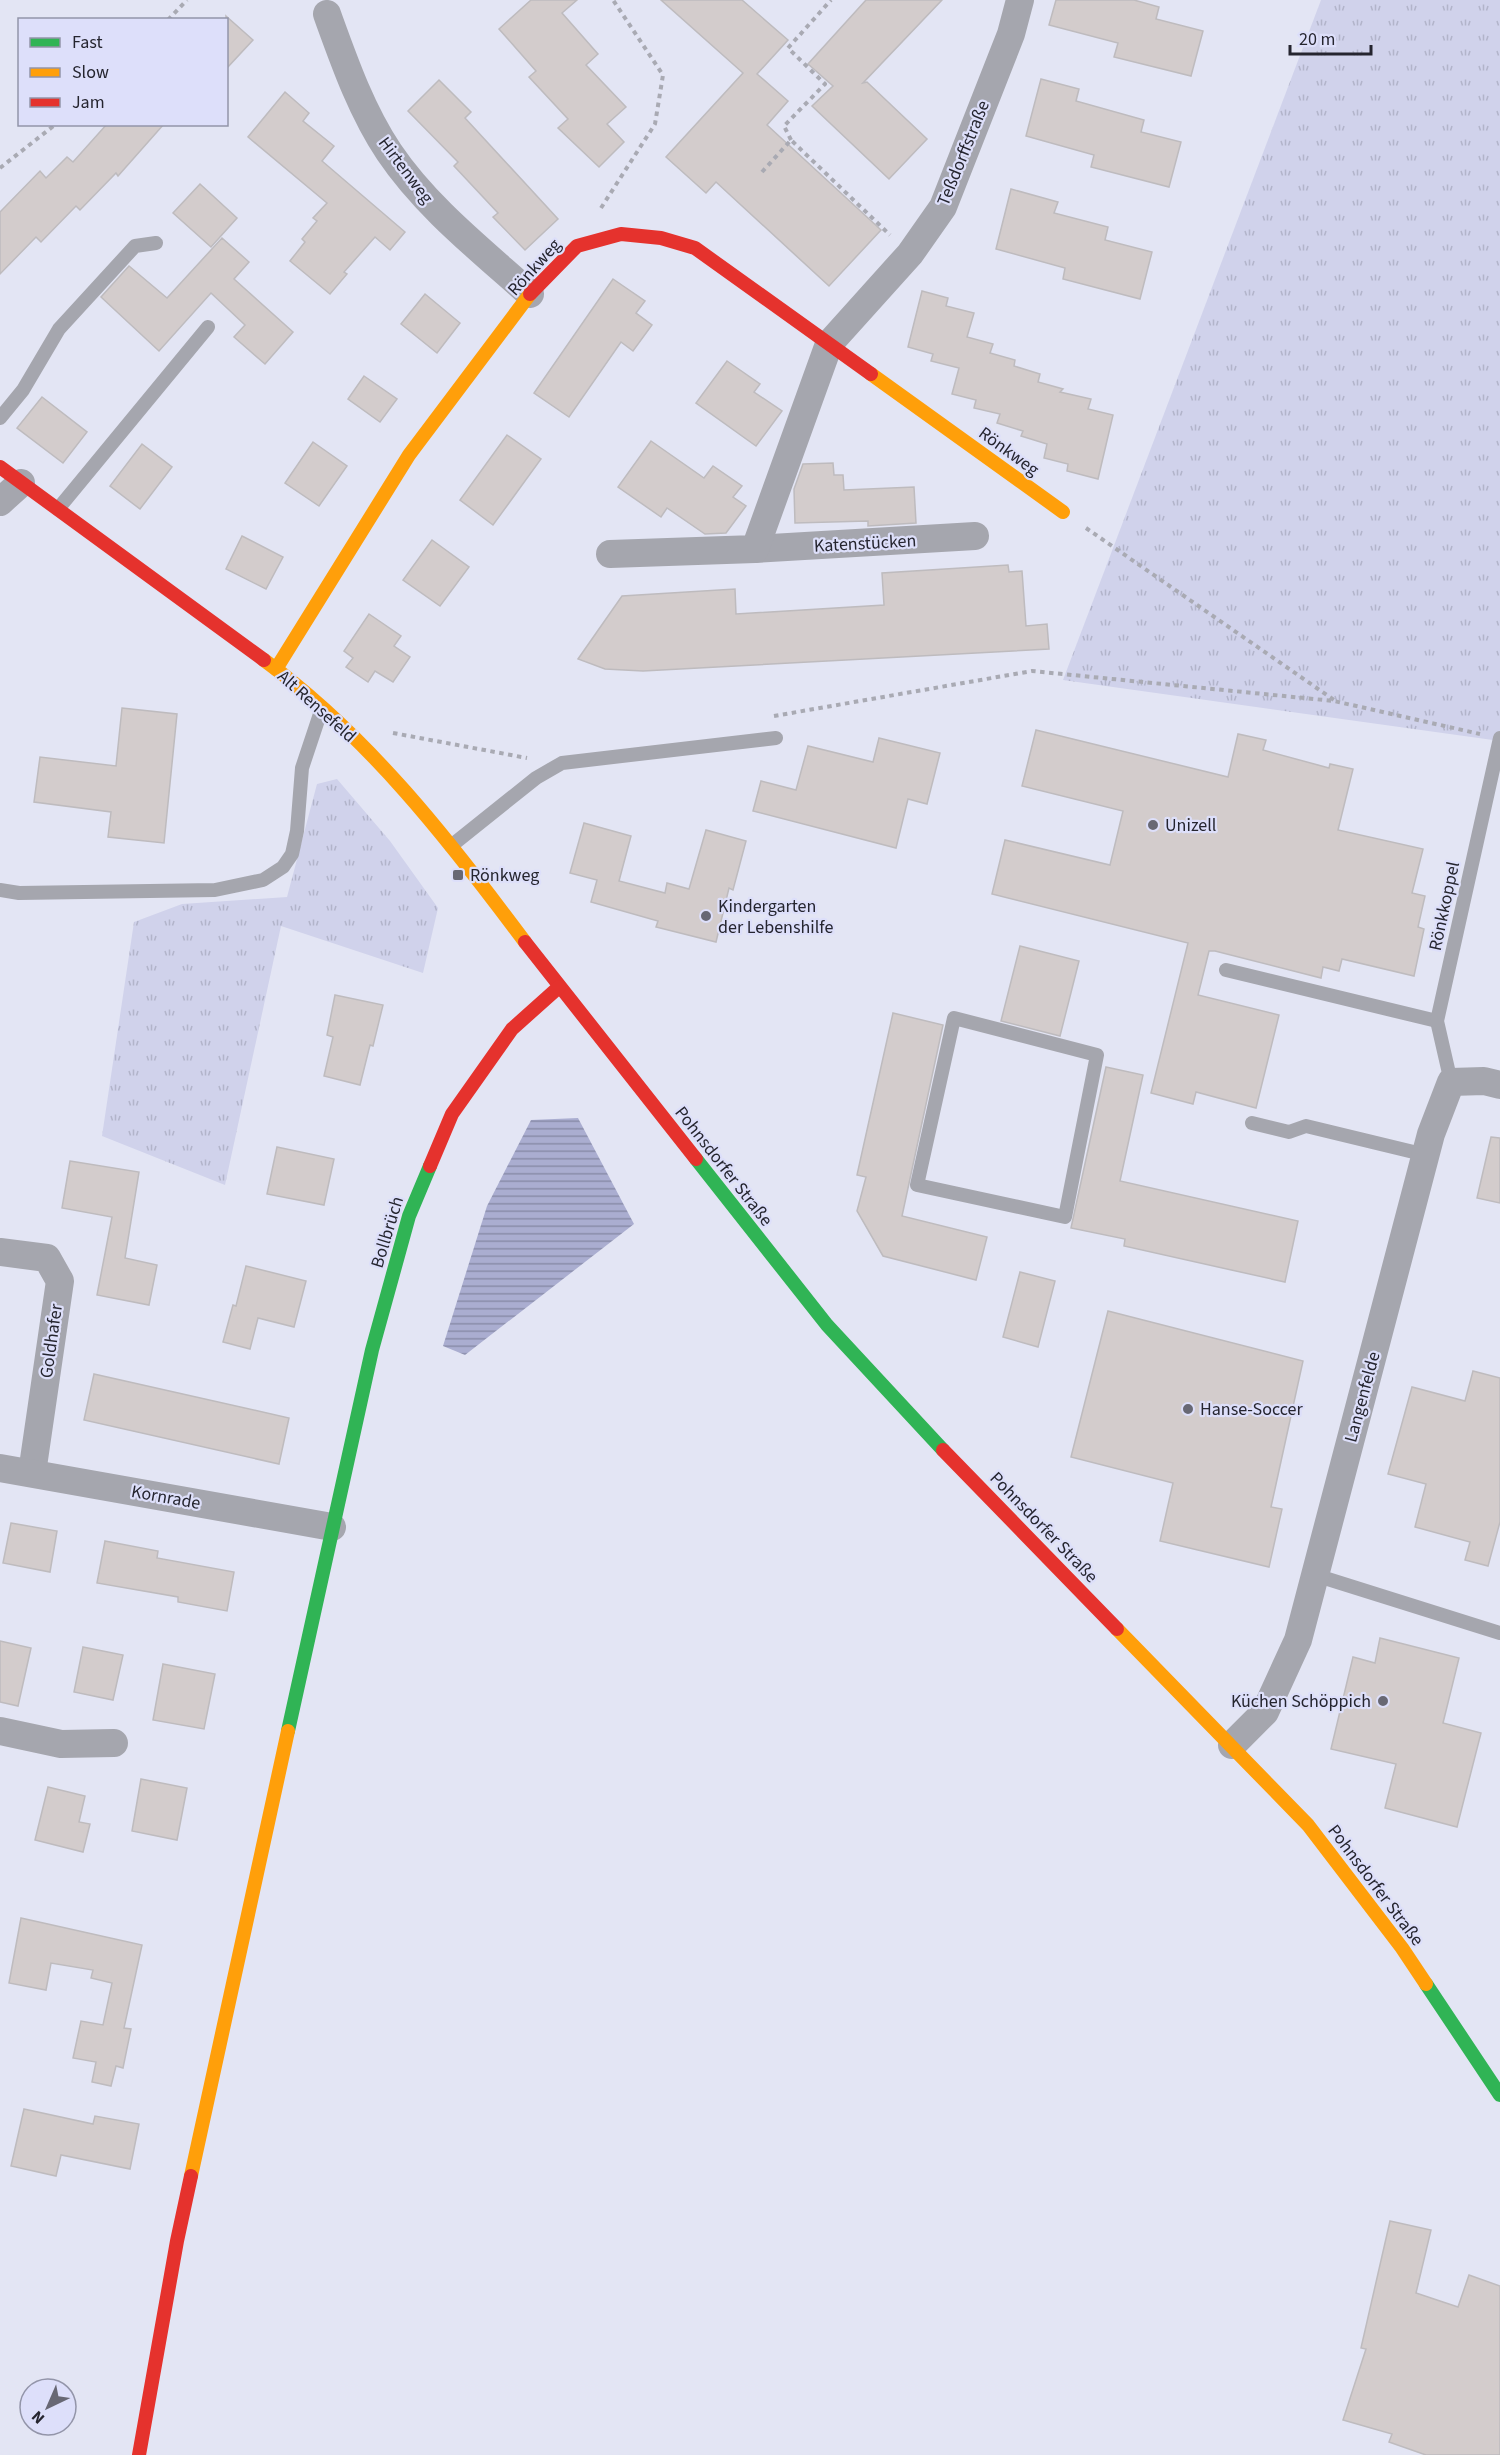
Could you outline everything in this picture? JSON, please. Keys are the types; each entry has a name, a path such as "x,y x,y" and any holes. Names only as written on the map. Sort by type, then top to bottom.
{"street":[{"name":"Teßdorffstraße","path":"829,344 910,254 943,207 956,180 1011,34 1020,0"},
{"name":"Hirtenweg","path":"327,14 353,84 389,152 436,210 530,294"},
{"name":"Rönkweg","path":"276,669 409,456 530,294 577,246 621,234 661,238 695,248 1063,512"},
{"path":"755,549 829,344"},
{"name":"Alt Rensefeld","path":"0,502 10,475 276,669 322,708 389,774 451,846 559,987"},
{"name":"Katenstücken","path":"610,554 755,549 975,536"},
{"name":"Bollbrüch","path":"140,2455 180,2229 332,1527 372,1350 409,1216 452,1114 512,1029 559,987"},
{"name":"Pohnsdorfer Straße","path":"559,987 827,1326 931,1437 1308,1825 1402,1948 1500,2095"},
{"path":"1451,1082 1484,1081 1500,1084"},
{"name":"Langenfelde","path":"1232,1745 1264,1712 1298,1640 1431,1134 1451,1082"},
{"name":"Goldhafer","path":"0,1252 47,1258 60,1281 32,1473"},
{"name":"Kornrade","path":"0,1468 332,1527"},
{"path":"0,1731 61,1744 114,1743"}],"lane":[{"path":"0,418 23,390 59,329 135,246 156,243"},
{"path":"58,509 208,327"},
{"path":"0,890 19,893 215,890 263,880 283,867 292,854 297,831 302,768 322,708"},
{"path":"451,846 536,778 562,763 776,738"},
{"name":"Rönkkoppel","path":"1451,1082 1437,1022 1500,738"},
{"path":"1226,970 1437,1022"},
{"path":"954,1018 1097,1055 1065,1217 1015,1207 917,1185 954,1018"},
{"path":"1252,1123 1289,1132 1305,1126 1426,1155"},
{"path":"1315,1575 1500,1633"}],"path":[{"path":"170,18 187,0"},
{"path":"577,246 655,124 663,75 613,0"},
{"path":"831,0 788,48 825,84 784,126 791,140 910,254"},
{"path":"0,168 53,126"},
{"path":"762,172 791,140"},
{"path":"1063,512 1334,701"},
{"path":"766,717 1032,671 1334,701 1500,738"},
{"path":"383,731 523,759 534,757"}],"green space":[{"path":"1321,0 1500,0 1500,741 1063,680"},
{"path":"337,779 390,841 438,908 423,973 281,926 225,1185 102,1136 134,922 182,904 287,897 317,784"}],"shaded area":[{"path":"578,1118 634,1224 465,1355 443,1346 487,1206 531,1120"}],"building":[{"path":"531,0 577,0 562,13 598,54 586,65 626,107 607,124 624,142 599,167 558,128 568,119 529,77 536,71 499,29"},
{"path":"661,0 742,0 788,40 757,74 788,101 767,125 881,230 829,286 716,182 706,193 666,157 743,73"},
{"path":"866,0 942,0 863,83 867,82 927,139 889,179 812,106 833,86 808,64"},
{"path":"1056,0 1134,0 1159,7 1156,19 1203,31 1191,76 1114,57 1118,43 1049,25"},
{"path":"226,16 253,40 228,67 228,18"},
{"path":"1041,79 1079,89 1076,101 1144,120 1141,132 1181,142 1169,187 1091,167 1094,155 1026,136"},
{"path":"439,80 471,112 465,118 558,219 525,250 493,217 498,213 454,166 458,162 408,111"},
{"path":"285,92 309,113 303,121 334,146 322,161 405,232 390,250 375,237 344,272 347,274 330,294 290,261 305,242 302,239 317,221 313,218 327,203 248,137"},
{"path":"105,126 162,126 118,176 116,173 80,210 76,206 41,242 36,237 0,274 0,212 40,171 46,178 67,157 73,162"},
{"path":"200,184 237,218 211,247 173,213"},
{"path":"1011,189 1058,202 1054,213 1108,227 1105,240 1152,252 1140,299 1063,279 1065,268 996,249"},
{"path":"222,238 249,262 234,279 293,332 265,364 234,337 245,325 211,293 159,351 101,297 129,266 167,298"},
{"path":"613,279 645,301 636,313 652,325 633,351 621,342 569,417 534,393"},
{"path":"922,291 948,298 946,306 974,313 967,337 993,344 990,353 1015,360 1014,366 1040,374 1038,382 1063,389 1060,392 1091,399 1088,409 1113,415 1098,479 1067,471 1068,464 1044,458 1047,444 1021,436 1023,431 997,423 1000,414 974,408 976,400 952,394 959,368 931,361 933,354 908,347"},
{"path":"425,294 460,323 437,353 401,324"},
{"path":"727,361 760,384 754,392 782,411 756,446 696,403"},
{"path":"364,376 397,399 380,422 348,399"},
{"path":"42,397 87,432 63,463 17,428"},
{"path":"507,435 541,459 493,525 460,500"},
{"path":"651,441 704,478 713,466 742,486 733,497 746,506 726,533 705,534 667,508 661,517 618,487"},
{"path":"313,442 347,466 319,506 285,483"},
{"path":"142,444 172,467 140,509 110,486"},
{"path":"833,463 834,475 843,475 844,490 914,487 916,523 868,526 868,521 795,523 794,489 803,464"},
{"path":"242,536 283,557 266,589 226,569"},
{"path":"432,540 469,567 440,606 403,580"},
{"path":"1008,565 1009,572 1022,571 1026,626 1047,624 1049,649 643,671 605,669 578,659 622,596 735,589 736,614 884,605 882,573"},
{"path":"369,614 401,636 394,646 410,657 393,682 375,671 368,682 346,667 353,658 344,651"},
{"path":"122,708 177,714 164,843 108,837 111,812 34,802 40,757 116,766"},
{"path":"1036,730 1228,777 1238,734 1266,740 1263,750 1329,768 1330,764 1353,769 1338,830 1423,849 1412,893 1425,896 1418,927 1424,929 1414,976 1342,959 1339,971 1323,967 1321,978 1209,951 1198,995 1279,1015 1256,1108 1196,1092 1193,1104 1151,1093 1188,943 992,894 1005,840 1110,865 1123,811 1022,786"},
{"path":"879,738 940,753 927,804 908,799 896,848 753,811 761,781 796,790 808,746 873,762"},
{"path":"584,823 631,836 619,881 665,893 667,883 689,889 706,830 746,841 733,890 729,888 716,942 656,927 658,921 591,902 597,880 570,873"},
{"path":"1020,946 1079,961 1060,1036 1001,1021"},
{"path":"335,995 383,1005 360,1085 324,1076 333,1037 327,1035"},
{"path":"893,1013 943,1025 902,1216 987,1237 976,1280 883,1256 857,1211 866,1177 857,1175"},
{"path":"1106,1067 1143,1075 1120,1181 1298,1221 1285,1282 1124,1246 1125,1239 1071,1228"},
{"path":"1491,1137 1500,1138 1500,1203 1477,1198"},
{"path":"277,1147 334,1159 324,1205 267,1194"},
{"path":"70,1161 139,1172 125,1258 157,1265 149,1305 97,1295 112,1217 62,1208"},
{"path":"246,1266 306,1281 294,1327 258,1318 250,1349 223,1342 233,1305 236,1306"},
{"path":"1020,1272 1055,1281 1038,1347 1003,1337"},
{"name":"Hanse-Soccer","path":"1108,1311 1303,1361 1271,1507 1282,1509 1269,1567 1160,1541 1173,1483 1071,1457"},
{"path":"1473,1371 1500,1378 1500,1522 1488,1566 1465,1560 1470,1542 1415,1527 1426,1484 1388,1474 1412,1387 1465,1401"},
{"path":"94,1374 289,1418 279,1464 84,1420"},
{"path":"11,1523 57,1531 50,1572 3,1563"},
{"path":"105,1541 158,1551 157,1558 234,1572 227,1611 178,1602 178,1597 97,1583"},
{"path":"1380,1638 1459,1658 1443,1723 1481,1733 1457,1827 1385,1808 1396,1764 1331,1749 1353,1657 1375,1663"},
{"path":"0,1641 31,1648 18,1706 0,1702"},
{"path":"83,1647 123,1655 113,1700 74,1692"},
{"path":"163,1664 215,1674 204,1729 153,1720"},
{"path":"141,1779 187,1788 177,1840 132,1831"},
{"path":"48,1787 85,1796 79,1822 90,1824 83,1852 35,1840"},
{"path":"21,1918 142,1945 124,2028 131,2029 123,2068 116,2066 111,2086 92,2082 96,2062 73,2058 81,2021 103,2025 112,1983 91,1978 93,1970 51,1963 46,1990 9,1983"},
{"path":"24,2109 93,2124 95,2116 139,2124 130,2169 61,2155 56,2176 11,2166"},
{"path":"1390,2221 1431,2230 1416,2293 1458,2307 1469,2275 1500,2286 1500,2455 1426,2455 1389,2442 1392,2434 1343,2420 1366,2349 1361,2348"}],"traffic: fast":[{"path":"696,1159 827,1325 943,1450"},
{"path":"288,1731 372,1350 409,1216 430,1166"},
{"path":"1426,1984 1500,2095"}],"traffic: slow":[{"path":"276,669 409,455 530,294"},
{"path":"871,374 1063,512"},
{"path":"264,660 338,722 405,791 467,866 525,942"},
{"path":"1117,1629 1308,1825 1402,1948 1426,1984"},
{"path":"191,2176 288,1731"}],"traffic: jam":[{"path":"530,294 577,246 621,234 661,238 695,248 871,374"},
{"path":"0,467 264,660"},
{"path":"525,942 696,1159"},
{"path":"430,1166 452,1114 512,1029 559,987"},
{"path":"943,1450 1117,1629"},
{"path":"139,2455 177,2241 191,2176"}],"place":[{"name":"Unizell","path":"1153,825"},
{"name":"Rönkweg","path":"458,875"},
{"name":"Kindergarten der Lebenshilfe","path":"706,916"},
{"name":"Hanse-Soccer","path":"1188,1409"},
{"name":"Küchen Schöppich","path":"1383,1701"}]}
